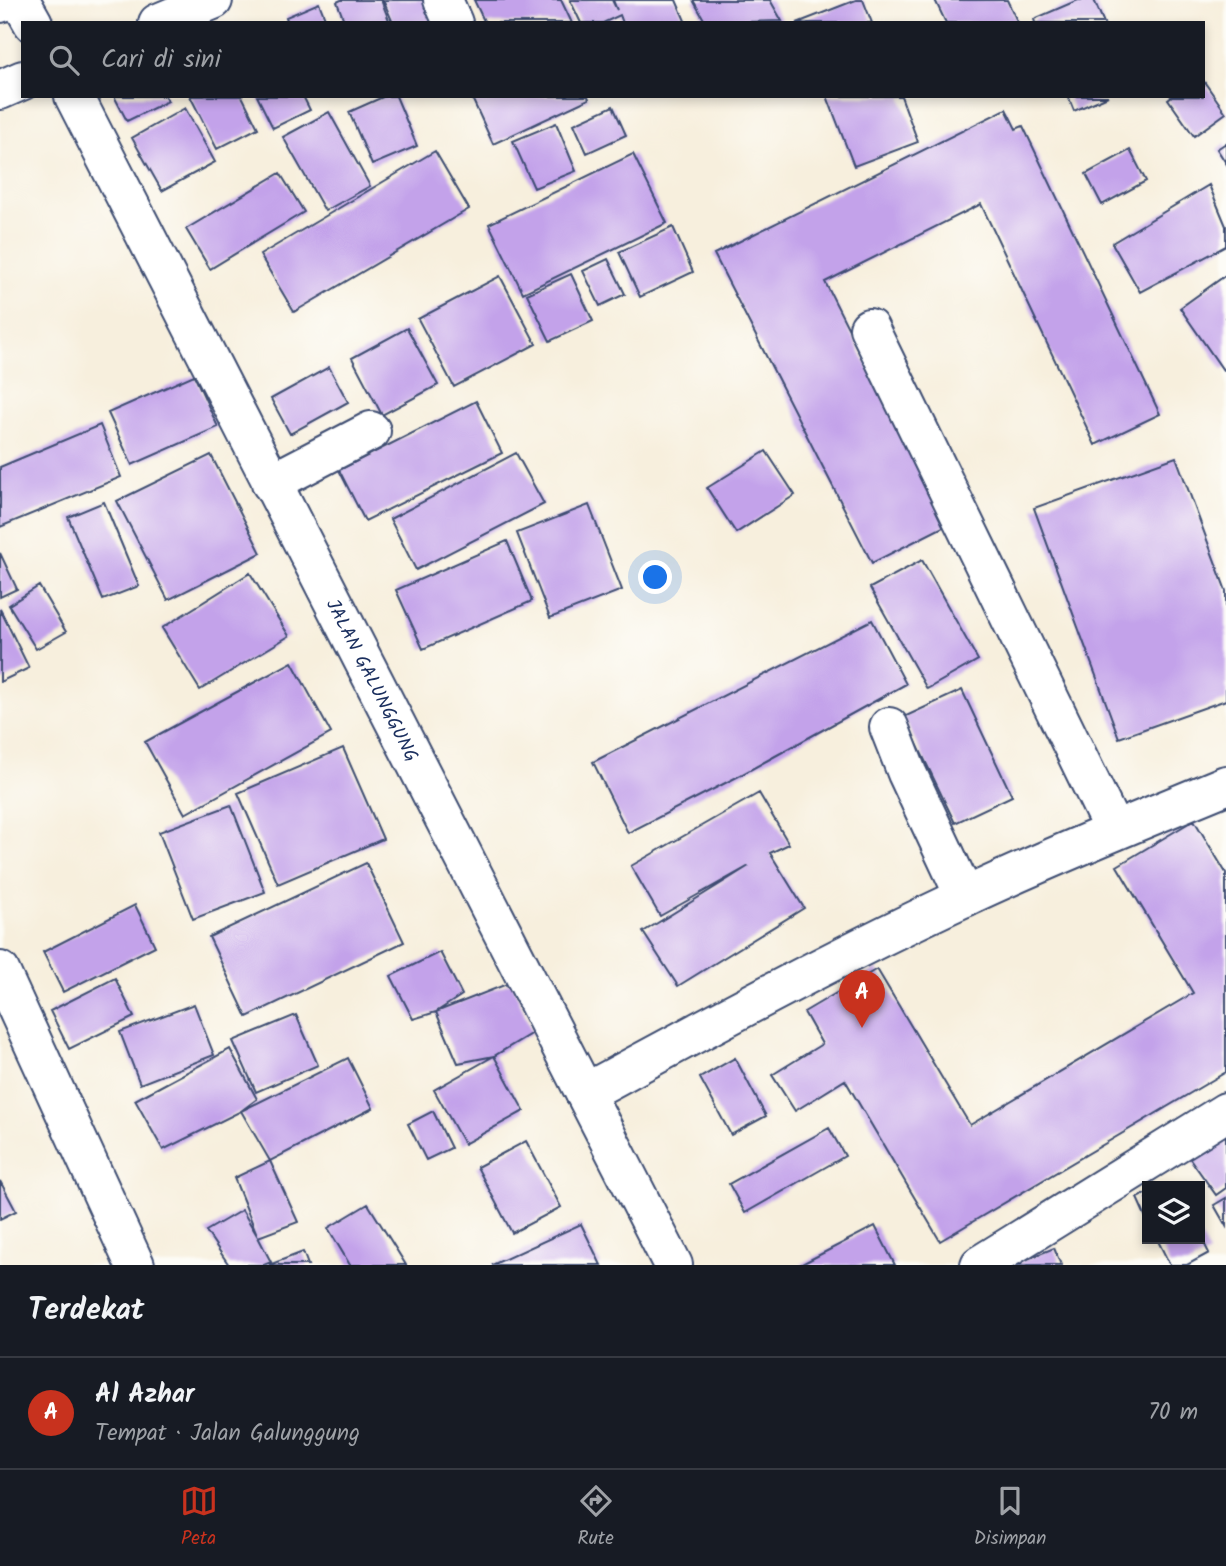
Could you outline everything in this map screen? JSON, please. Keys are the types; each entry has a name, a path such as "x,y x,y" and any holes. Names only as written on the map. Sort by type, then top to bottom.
{"street":[{"path":"0,3 8,0"},
{"path":"20,0 32,21"},
{"path":"163,21 213,0"},
{"path":"443,0 452,21"},
{"path":"0,90 21,81"},
{"name":"JALAN GALUNGGUNG","path":"75,98 673,1265"},
{"path":"869,328 1114,831"},
{"path":"271,483 371,431"},
{"path":"889,727 906,773 965,897"},
{"path":"585,1093 746,1007 965,897 1226,785"},
{"path":"0,971 135,1265"},
{"path":"980,1265 1226,1112"}],"building":[{"path":"381,0 389,21 344,21 337,2"},
{"path":"383,0 433,0 442,21 392,21"},
{"path":"474,0 561,0 571,21 484,21"},
{"path":"570,0 612,0 617,10 613,0 676,0 685,21 622,21 620,15 607,21 580,21"},
{"path":"693,0 770,0 782,21 705,21"},
{"path":"856,0 863,0 871,21 802,21"},
{"path":"935,0 1007,0 1017,21 945,21"},
{"path":"1078,0 1094,0 1103,21 1034,21"},
{"path":"319,3 326,21 287,21 286,17"},
{"path":"1205,83 1226,113 1194,136 1168,99 1205,98"},
{"path":"115,98 166,98 168,101 127,121"},
{"path":"191,98 243,98 258,128 217,149"},
{"path":"258,98 304,98 310,110 273,128"},
{"path":"380,98 397,98 417,146 372,165 349,112"},
{"path":"472,98 589,98 589,99 493,144"},
{"path":"828,98 902,98 918,142 854,166"},
{"path":"1069,98 1103,98 1074,111"},
{"path":"613,106 626,135 587,153 574,124"},
{"path":"185,108 215,162 162,191 132,138"},
{"path":"1006,109 1016,129 1023,126 1160,414 1095,445 981,204 825,282 947,525 872,563 714,254"},
{"path":"329,112 370,186 325,211 283,137"},
{"path":"556,123 576,171 534,188 513,141"},
{"path":"1226,143 1226,163 1217,149"},
{"path":"1130,150 1146,181 1102,205 1086,174"},
{"path":"435,151 469,209 294,312 260,255"},
{"path":"633,154 667,223 523,293 489,224"},
{"path":"280,173 304,212 210,269 186,229"},
{"path":"1209,185 1226,226 1226,246 1140,292 1112,243"},
{"path":"673,227 693,272 640,297 619,252"},
{"path":"608,259 625,294 600,306 583,271"},
{"path":"571,274 593,321 550,341 527,294"},
{"path":"1226,275 1226,368 1223,370 1180,308"},
{"path":"500,276 536,344 454,387 418,319"},
{"path":"407,328 438,385 382,415 352,358"},
{"path":"329,367 348,402 290,434 271,399"},
{"path":"194,375 218,427 132,465 108,413"},
{"path":"476,401 502,453 365,521 339,470"},
{"path":"100,425 121,477 0,527 0,467"},
{"path":"766,451 795,495 736,533 707,488"},
{"path":"516,453 544,504 416,570 390,519"},
{"path":"211,455 261,553 168,600 117,501"},
{"path":"1176,457 1226,591 1226,700 1119,738 1034,508"},
{"path":"104,502 139,586 103,600 68,517"},
{"path":"589,505 622,590 550,618 517,533"},
{"path":"507,541 532,601 423,649 396,590"},
{"path":"0,553 17,589 0,597"},
{"path":"922,560 978,660 927,689 870,588"},
{"path":"250,573 289,636 200,690 162,628"},
{"path":"39,586 66,632 36,649 9,605"},
{"path":"0,609 29,668 0,682"},
{"path":"872,620 906,684 739,776 628,833 593,762"},
{"path":"292,662 331,733 185,814 145,742"},
{"path":"962,690 1012,796 955,823 904,717"},
{"path":"343,748 383,839 278,884 238,793"},
{"path":"759,793 789,844 770,853 804,908 678,986 643,932 749,866 660,916 631,866"},
{"path":"231,805 265,892 193,919 159,832"},
{"path":"1194,820 1226,873 1226,1072 940,1241 845,1080 795,1111 772,1075 822,1044 804,1012 877,969 970,1125 1193,993 1117,866"},
{"path":"366,863 404,942 247,1017 209,937"},
{"path":"135,905 155,946 63,992 43,952"},
{"path":"440,952 462,995 436,1012 413,1019 391,976"},
{"path":"115,978 134,1017 69,1049 50,1011"},
{"path":"512,982 532,1033 494,1056 458,1063 436,1012"},
{"path":"194,1004 214,1055 140,1084 120,1032"},
{"path":"296,1015 318,1065 256,1092 233,1041"},
{"path":"230,1049 257,1099 241,1111 163,1150 135,1100"},
{"path":"494,1056 524,1111 464,1144 434,1090"},
{"path":"348,1058 373,1108 270,1161 241,1111"},
{"path":"735,1058 766,1116 731,1135 700,1078"},
{"path":"433,1111 451,1148 426,1160 408,1124"},
{"path":"1226,1124 1226,1188 1216,1195 1186,1153"},
{"path":"829,1128 845,1156 745,1213 729,1184"},
{"path":"526,1141 561,1207 512,1233 477,1167"},
{"path":"270,1161 298,1222 258,1237 234,1178"},
{"path":"0,1181 16,1211 0,1219"},
{"path":"1142,1196 1142,1209 1137,1198"},
{"path":"1226,1198 1226,1226 1214,1205"},
{"path":"368,1204 406,1265 350,1265 328,1228"},
{"path":"242,1210 271,1262 264,1265 229,1265 206,1231"},
{"path":"581,1224 601,1265 492,1265"},
{"path":"875,1226 895,1265 800,1265"},
{"path":"1160,1244 1204,1244 1209,1253 1187,1265 1170,1265"},
{"path":"1054,1248 1061,1265 1013,1265"},
{"path":"303,1252 308,1265 269,1265"}],"place":[{"name":"Al Azhar","path":"862,1028"}]}
